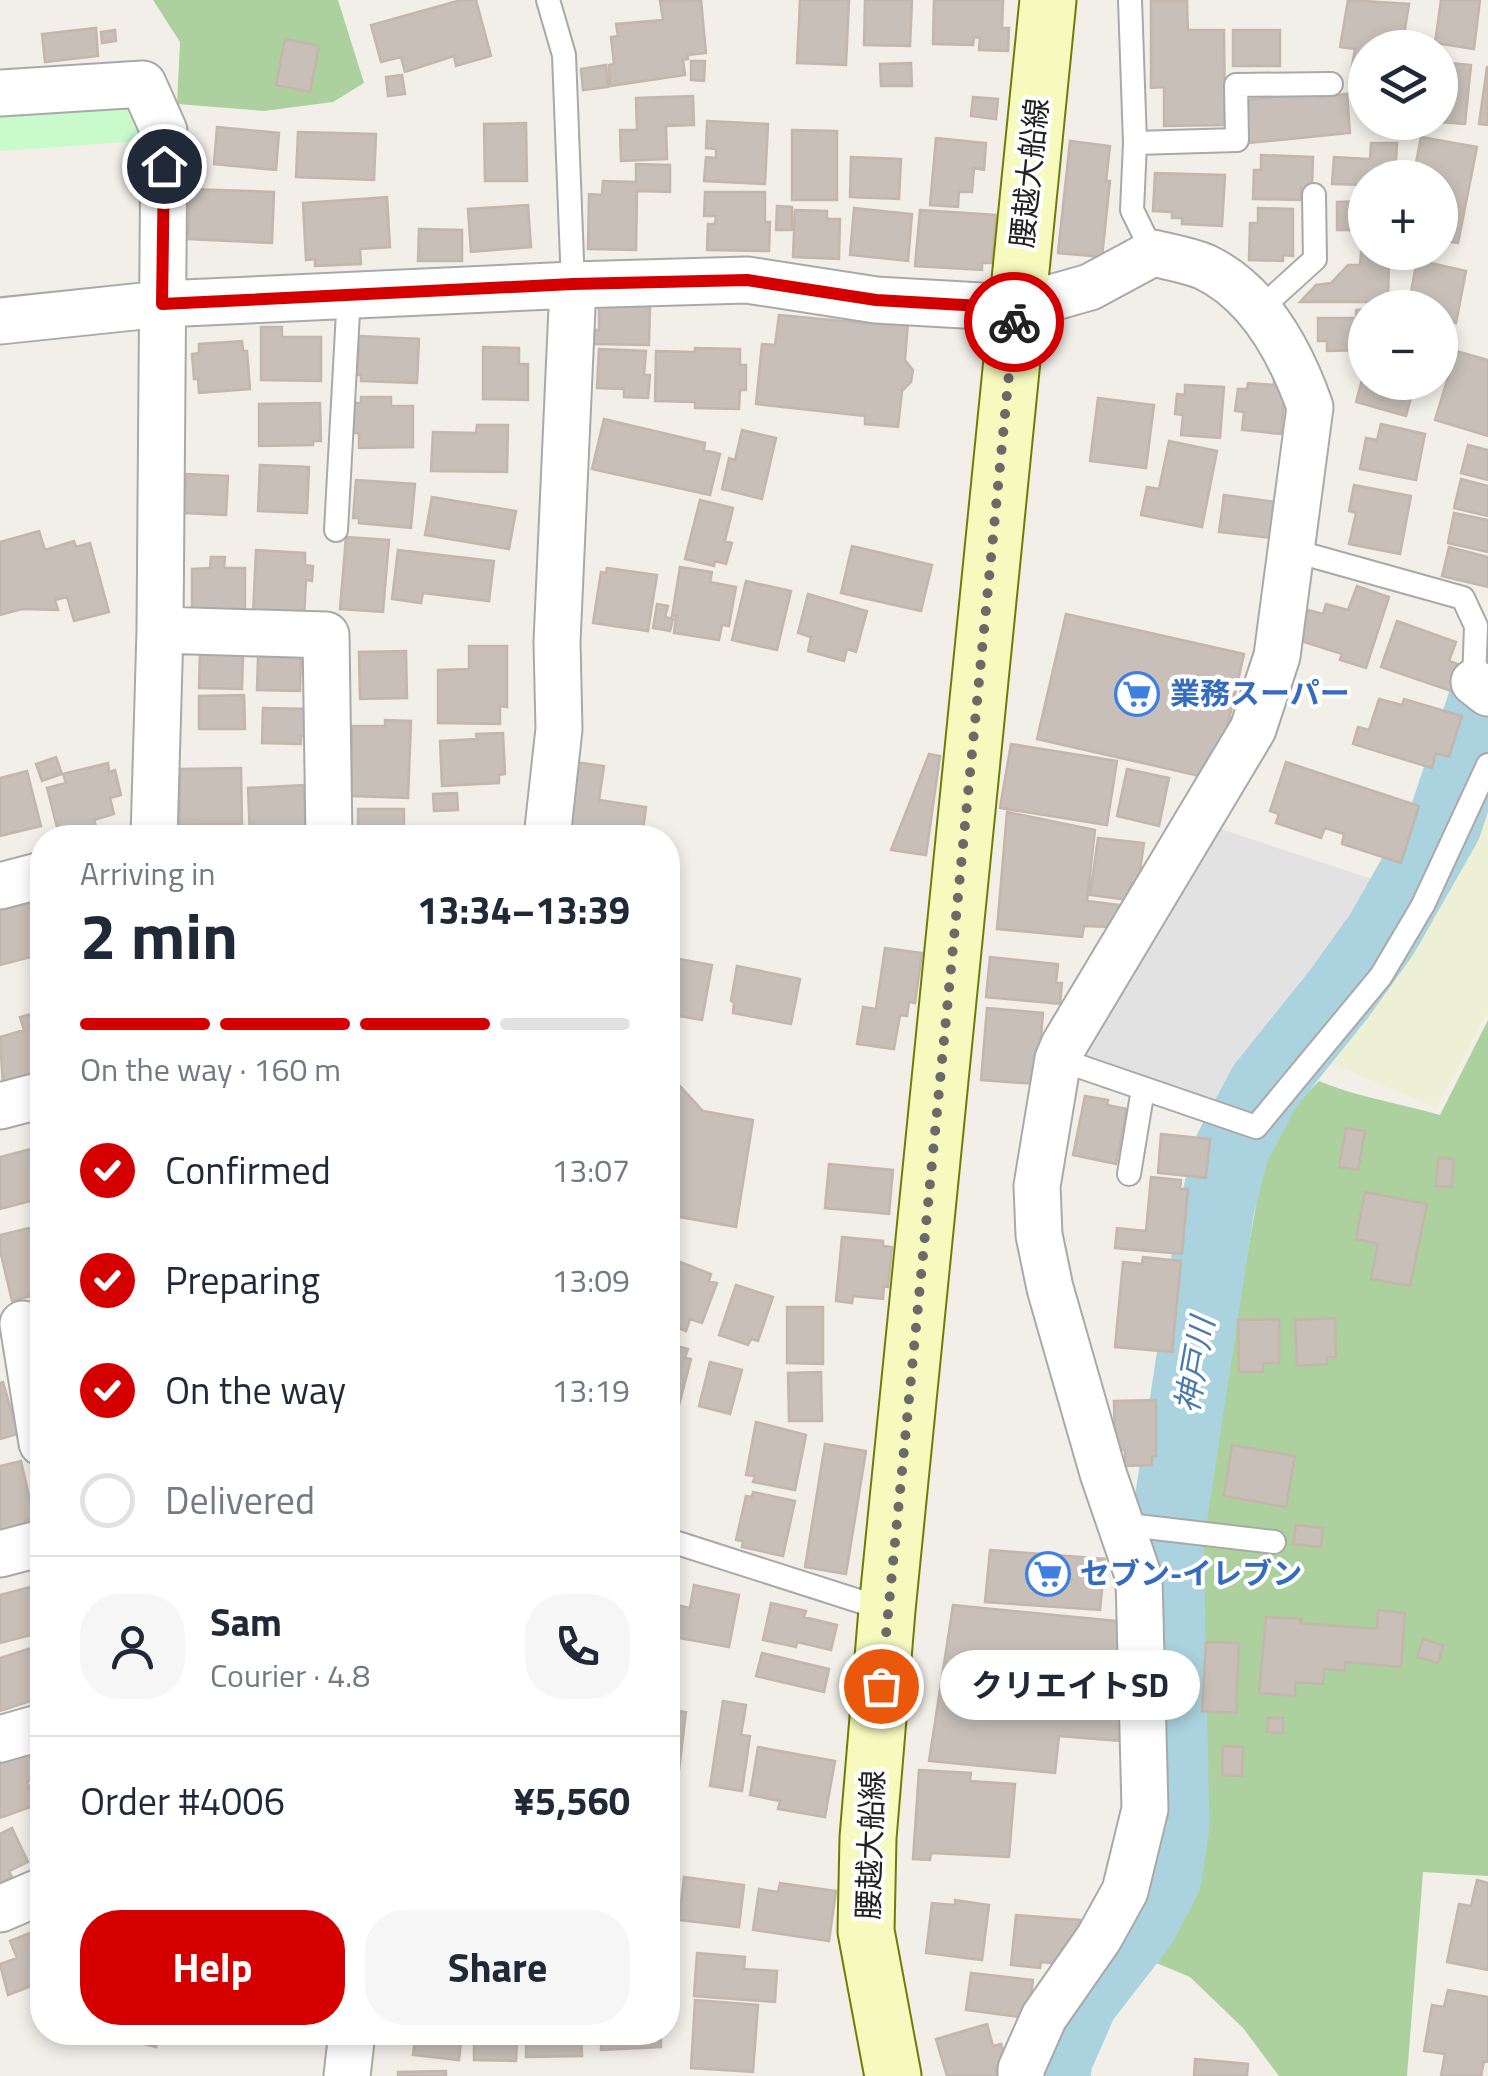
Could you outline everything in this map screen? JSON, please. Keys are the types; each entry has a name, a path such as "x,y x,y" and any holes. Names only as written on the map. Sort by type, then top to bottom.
{"main road":[{"name":"腰越大船線","path":"893,2076 866,1930 868,1838 887,1610 1048,0"}],"street":[{"path":"0,93 143,84 164,132 154,825"},
{"path":"0,321 162,304 573,284 747,280 876,300 1016,308 1090,288 1153,253 1205,267 1246,296 1260,310 1298,375 1310,406 1277,656 1253,729 1111,963 1058,1059 1037,1186 1039,1234 1050,1288 1134,1525 1145,1809 1125,1891 1099,1938 1044,2017 1021,2076"},
{"path":"549,825 560,729 557,642 573,284"},
{"path":"160,630 326,635 328,825"},
{"path":"0,886 30,878"},
{"path":"0,1106 30,1098"},
{"path":"22,1324 30,1372"},
{"path":"0,1554 30,1546"},
{"path":"0,1740 30,1731"},
{"path":"0,1909 30,1896"},
{"path":"348,2076 351,2045"}],"lane":[{"path":"548,0 564,55 573,284"},
{"path":"1130,0 1135,143 1132,210 1153,253"},
{"path":"1135,143 1237,140 1236,85 1331,84"},
{"path":"1260,310 1315,258 1314,195"},
{"path":"336,530 349,294"},
{"path":"1291,550 1463,598 1476,626 1481,687"},
{"path":"1058,1059 1256,1127 1381,976 1424,904 1488,765"},
{"path":"1129,1174 1142,1089"},
{"path":"1134,1525 1274,1542"},
{"path":"680,1544 887,1610"}],"green space":[{"path":"153,0 338,0 364,83 333,102 264,111 177,104 180,42"},
{"path":"139,105 141,141 0,151 0,115"},
{"path":"1488,787 1488,1012 1436,1108 1323,1060 1431,902 1479,812"},
{"path":"1488,1020 1488,1876 1423,1872 1407,2076 1279,2076 1243,2028 1190,1977 1149,1960 1169,1917 1188,1812 1191,1664 1184,1560 1187,1491 1243,1279 1266,1149 1294,1106 1319,1081 1440,1115"}],"shaded area":[{"path":"1211,826 1390,885 1330,985 1276,1044 1233,1107 1219,1109 1077,1056"}],"building":[{"path":"461,0 476,0 491,56 456,66 454,56 405,72 401,57 381,62 371,25"},
{"path":"701,0 706,53 688,55 683,60 685,75 610,86 609,65 614,64 611,37 618,36 616,24 663,20 660,1"},
{"path":"800,0 849,0 846,65 797,63"},
{"path":"865,0 912,0 910,46 864,45"},
{"path":"934,0 1003,0 1002,28 1009,28 1008,51 979,50 980,38 974,37 973,45 933,44"},
{"path":"1348,0 1409,4 1405,30 1348,30 1348,48 1340,47"},
{"path":"1441,0 1480,0 1474,49 1458,47 1458,30 1437,30"},
{"path":"1151,1 1187,1 1188,30 1224,30 1225,125 1164,126 1164,87 1151,88"},
{"path":"96,28 98,56 45,62 42,34"},
{"path":"115,30 116,41 102,43 101,32"},
{"path":"1233,30 1280,30 1280,66 1233,66"},
{"path":"285,39 319,46 310,92 276,85"},
{"path":"691,61 705,61 704,81 691,80"},
{"path":"911,63 912,86 881,86 880,64"},
{"path":"1458,64 1471,65 1465,124 1458,123"},
{"path":"606,65 608,87 583,90 581,69"},
{"path":"1488,67 1488,125 1479,124"},
{"path":"402,75 405,94 388,96 386,77"},
{"path":"1319,92 1319,97 1347,94 1348,133 1249,143 1245,100"},
{"path":"693,96 694,125 666,126 667,159 621,161 620,130 637,130 636,98"},
{"path":"973,97 998,99 996,119 971,116"},
{"path":"707,121 768,124 765,184 704,181 706,157 716,158 716,149 706,148"},
{"path":"526,123 527,181 485,181 484,124"},
{"path":"217,127 279,133 276,170 214,164"},
{"path":"792,130 837,131 837,200 792,200"},
{"path":"298,132 376,134 374,180 296,177"},
{"path":"936,138 986,143 984,170 974,168 972,192 959,192 958,207 930,205"},
{"path":"1420,140 1477,147 1458,243 1458,160 1417,160"},
{"path":"1070,141 1110,146 1102,257 1058,253"},
{"path":"1371,143 1397,143 1396,160 1348,160 1348,184 1332,184 1334,157 1370,159"},
{"path":"1261,155 1313,157 1312,188 1301,188 1301,200 1253,199 1254,170 1261,170"},
{"path":"851,157 901,159 899,199 850,197"},
{"path":"636,164 670,165 670,192 637,191 636,250 588,249 589,194 602,195 603,181 636,182"},
{"path":"1155,173 1225,175 1222,226 1182,224 1182,218 1172,218 1172,212 1153,211"},
{"path":"190,189 274,192 272,243 188,239"},
{"path":"705,192 765,192 769,251 707,250 708,224 715,224 716,216 704,216"},
{"path":"387,197 390,247 360,249 361,264 315,266 315,259 306,260 303,203"},
{"path":"1337,202 1348,202 1348,230 1337,230"},
{"path":"528,205 531,247 471,252 468,209"},
{"path":"777,206 792,207 792,230 776,230"},
{"path":"854,208 912,214 908,261 850,255"},
{"path":"1258,208 1293,209 1293,256 1283,255 1283,261 1249,260 1250,223 1258,223"},
{"path":"795,210 827,211 827,219 840,219 839,259 793,257"},
{"path":"920,210 996,215 992,263 982,263 982,270 915,266"},
{"path":"419,229 462,230 462,261 418,261"},
{"path":"1348,265 1348,270 1389,270 1388,290 1348,290 1348,302 1300,302 1316,285 1331,283"},
{"path":"1415,270 1466,271 1458,313 1458,290 1411,290"},
{"path":"599,306 650,307 649,345 591,344 591,330 599,330"},
{"path":"779,315 875,324 877,319 908,322 905,360 913,370 911,382 902,391 898,427 865,424 865,416 756,404 762,344 775,345"},
{"path":"1318,318 1348,318 1348,350 1327,351 1327,341 1318,341"},
{"path":"261,327 282,327 282,337 321,337 321,381 261,380"},
{"path":"359,336 419,339 417,383 361,381 361,375 357,375"},
{"path":"242,341 243,351 247,351 250,389 199,393 192,354 199,353 199,344"},
{"path":"483,347 519,348 519,364 528,364 528,400 483,399"},
{"path":"695,348 740,349 740,365 746,365 746,390 740,390 739,409 695,408 695,402 655,401 656,351 695,352"},
{"path":"599,349 646,351 644,375 650,375 648,398 624,397 624,389 597,388"},
{"path":"1458,352 1488,360 1488,436 1435,420 1441,400 1458,400"},
{"path":"1274,380 1286,381 1281,434 1242,430 1244,412 1235,411 1238,389 1247,389 1248,383 1274,385"},
{"path":"1185,385 1224,387 1220,438 1181,435 1183,415 1175,414 1177,394 1185,395"},
{"path":"361,397 391,397 391,406 413,406 413,447 359,448 359,433 354,433 354,403 361,403"},
{"path":"1098,398 1154,405 1146,468 1090,461"},
{"path":"1357,400 1410,400 1406,416"},
{"path":"320,403 321,441 313,441 313,445 259,446 259,404"},
{"path":"604,419 705,443 704,450 720,454 710,495 592,469"},
{"path":"1381,424 1425,434 1416,480 1360,469 1366,438 1377,440"},
{"path":"477,425 508,425 507,472 431,471 433,432 476,433"},
{"path":"742,430 776,438 762,499 722,489 729,458 735,460"},
{"path":"1169,441 1217,451 1202,527 1141,515 1147,487 1159,489"},
{"path":"1468,445 1488,450 1488,480 1461,473"},
{"path":"260,465 309,467 307,513 258,511"},
{"path":"186,474 228,476 226,515 184,513"},
{"path":"1461,479 1488,486 1488,516 1454,508"},
{"path":"356,480 415,484 411,528 359,523 359,518 353,518"},
{"path":"1354,485 1411,496 1400,554 1349,544 1356,513 1349,511"},
{"path":"1224,495 1276,502 1271,538 1219,532"},
{"path":"432,497 516,511 509,549 425,535"},
{"path":"700,500 733,508 725,541 732,543 726,564 715,561 714,566 685,559"},
{"path":"1454,513 1488,520 1488,552 1448,543"},
{"path":"39,531 45,550 74,541 76,547 90,543 109,612 74,621 67,597 55,600 58,610 22,609 0,615 0,542"},
{"path":"346,537 389,540 383,612 340,609"},
{"path":"852,546 932,565 921,611 841,593"},
{"path":"1449,547 1488,557 1488,587 1442,576"},
{"path":"256,550 305,553 305,565 313,566 312,581 306,580 304,618 253,615"},
{"path":"398,550 494,561 489,601 423,593 421,603 392,599"},
{"path":"211,557 225,557 224,568 245,568 245,617 192,614 192,569 210,568"},
{"path":"680,567 712,572 710,582 736,587 729,626 722,625 719,640 674,633 676,616 672,616"},
{"path":"607,568 657,575 648,631 593,623 601,572 606,573"},
{"path":"746,581 791,591 777,650 732,640"},
{"path":"1357,586 1389,597 1366,668 1340,660 1342,654 1298,640 1308,610 1323,614 1326,604 1348,610"},
{"path":"808,594 867,611 856,652 847,649 844,661 808,651 811,637 798,633"},
{"path":"657,604 668,606 665,617 673,619 670,631 653,628"},
{"path":"1066,614 1244,654 1220,760 1209,757 1204,777 1037,739"},
{"path":"1397,621 1456,642 1449,661 1463,666 1454,692 1381,667"},
{"path":"469,646 507,646 507,707 500,706 500,724 438,723 438,670 469,669"},
{"path":"406,651 407,698 360,699 359,652"},
{"path":"200,653 243,654 242,689 199,688"},
{"path":"258,657 301,657 300,691 257,690"},
{"path":"244,695 245,729 199,729 199,696"},
{"path":"1379,699 1402,705 1404,699 1462,716 1449,757 1436,753 1432,768 1353,744 1358,727 1369,730"},
{"path":"263,708 309,709 308,736 301,736 301,744 262,743"},
{"path":"385,720 411,721 408,798 351,796 352,726 385,726"},
{"path":"503,733 505,774 499,775 499,783 442,786 440,741"},
{"path":"1011,744 1117,761 1107,825 1000,808"},
{"path":"929,754 940,756 926,855 891,850"},
{"path":"56,757 62,774 42,781 36,764"},
{"path":"574,762 604,766 599,800 646,807 644,825 565,825"},
{"path":"1286,762 1419,806 1401,863 1342,844 1344,834 1325,828 1321,838 1276,823 1279,814 1270,811"},
{"path":"108,763 109,772 115,770 121,795 110,798 114,814 94,820 96,825 56,825 47,788 66,783 63,774"},
{"path":"241,768 242,824 180,825 180,769"},
{"path":"1127,769 1169,778 1159,826 1117,816"},
{"path":"27,771 41,825 0,836 0,778"},
{"path":"304,785 306,825 249,825 248,788"},
{"path":"457,793 458,810 434,811 433,794"},
{"path":"358,809 404,809 404,825 358,825"},
{"path":"1007,812 1095,830 1087,901 1120,905 1110,927 1084,926 1082,937 997,929"},
{"path":"1098,838 1144,843 1138,884 1131,883 1129,900 1090,895"},
{"path":"30,899 30,957 0,965 0,907"},
{"path":"885,948 922,953 915,1003 909,1002 907,1016 900,1015 894,1049 857,1044 863,1007 876,1009"},
{"path":"990,957 1058,964 1056,983 1062,983 1060,1004 986,997"},
{"path":"680,959 712,965 702,1020 680,1016"},
{"path":"737,966 800,979 791,1024 733,1013 731,1001"},
{"path":"987,1008 1043,1013 1037,1084 981,1080"},
{"path":"30,1014 30,1079 3,1086 0,1037 24,1030 20,1017"},
{"path":"680,1086 703,1111 753,1120 736,1227 680,1217"},
{"path":"1085,1096 1127,1109 1116,1164 1073,1155"},
{"path":"1346,1128 1365,1131 1358,1170 1339,1167"},
{"path":"1161,1134 1210,1139 1206,1178 1158,1173"},
{"path":"30,1149 30,1201 0,1209 0,1157"},
{"path":"1438,1158 1454,1159 1452,1187 1436,1186"},
{"path":"829,1164 893,1170 889,1214 825,1208"},
{"path":"1151,1177 1181,1180 1180,1189 1188,1189 1182,1254 1115,1248 1117,1228 1146,1231"},
{"path":"1365,1192 1427,1204 1410,1286 1371,1279 1378,1244 1356,1239"},
{"path":"30,1228 30,1296 12,1301 0,1235"},
{"path":"842,1237 883,1241 883,1246 892,1247 883,1299 853,1296 852,1303 836,1301"},
{"path":"1143,1257 1181,1261 1172,1352 1115,1347 1123,1262 1142,1264"},
{"path":"680,1262 711,1274 709,1281 717,1283 702,1323 690,1319 686,1331 680,1329"},
{"path":"736,1285 773,1297 758,1341 751,1339 748,1345 719,1335"},
{"path":"787,1307 823,1307 823,1364 787,1363"},
{"path":"1335,1318 1336,1357 1327,1357 1327,1364 1297,1366 1295,1320"},
{"path":"1279,1319 1279,1363 1263,1363 1263,1372 1239,1372 1238,1320"},
{"path":"680,1347 688,1349 685,1358 691,1359 680,1401"},
{"path":"710,1362 742,1370 730,1414 699,1406"},
{"path":"821,1372 822,1421 789,1421 788,1373"},
{"path":"3,1382 18,1434 0,1439 0,1383"},
{"path":"1156,1400 1156,1456 1152,1456 1152,1465 1125,1466 1125,1450 1115,1450 1114,1401"},
{"path":"756,1422 806,1435 795,1490 753,1482 755,1476 746,1475"},
{"path":"825,1444 866,1451 846,1574 805,1567"},
{"path":"1232,1445 1295,1456 1286,1507 1224,1496"},
{"path":"21,1461 30,1519 25,1521 28,1531 0,1538 0,1466"},
{"path":"753,1492 795,1501 783,1556 742,1547 743,1541 736,1540 746,1496 752,1497"},
{"path":"1296,1525 1323,1528 1321,1547 1293,1544"},
{"path":"990,1550 1105,1559 1100,1610 985,1602"},
{"path":"694,1585 739,1595 729,1647 680,1638 680,1606 690,1608"},
{"path":"30,1587 30,1635 0,1643 0,1595"},
{"path":"771,1603 806,1611 804,1617 837,1625 831,1650 763,1640"},
{"path":"953,1605 1126,1622 1119,1741 1059,1736 1055,1773 929,1761"},
{"path":"1378,1610 1405,1613 1401,1667 1345,1662 1345,1671 1324,1669 1323,1684 1295,1682 1295,1696 1259,1693 1266,1617 1377,1629"},
{"path":"1423,1639 1443,1645 1438,1663 1417,1657"},
{"path":"1206,1642 1239,1643 1236,1713 1202,1711"},
{"path":"30,1648 30,1701 0,1711 0,1658"},
{"path":"762,1653 829,1669 824,1692 756,1676"},
{"path":"723,1701 746,1705 741,1735 750,1736 742,1791 710,1786"},
{"path":"680,1711 686,1712 680,1762"},
{"path":"1268,1718 1283,1718 1283,1733 1267,1732"},
{"path":"1223,1746 1243,1747 1242,1776 1222,1775"},
{"path":"758,1747 835,1761 825,1817 778,1809 780,1801 750,1795"},
{"path":"30,1755 30,1807 0,1818 0,1762"},
{"path":"919,1770 971,1773 970,1781 1015,1784 1009,1857 931,1853 930,1860 913,1859"},
{"path":"12,1828 28,1862 9,1871 12,1877 0,1883 0,1834"},
{"path":"684,1877 744,1885 739,1927 680,1920"},
{"path":"1477,1880 1488,1883 1488,1970 1447,1962 1459,1904 1471,1906"},
{"path":"780,1883 836,1891 829,1941 753,1930 759,1889 778,1892"},
{"path":"955,1900 989,1905 982,1960 926,1953 932,1903 955,1905"},
{"path":"1016,1915 1080,1920 1078,1938 1072,1950 1062,1949 1060,1964 1041,1962 1040,1968 1011,1965"},
{"path":"30,1933 30,1987 8,1995 0,1964 17,1958 10,1941"},
{"path":"697,1953 745,1957 744,1969 777,1971 775,2002 694,1996"},
{"path":"971,1973 1033,1980 1028,2018 966,2010"},
{"path":"1448,1990 1488,1997 1488,2062 1484,2061 1481,2076 1441,2076 1445,2054 1424,2051 1432,2005 1444,2007"},
{"path":"695,2000 758,2005 753,2072 691,2068"},
{"path":"987,2024 993,2046 1001,2044 1008,2066 995,2069 997,2076 947,2076 936,2039"},
{"path":"414,2045 461,2045 459,2060 413,2055"},
{"path":"474,2045 517,2045 516,2061 474,2060"},
{"path":"526,2045 582,2045 582,2056 526,2057"},
{"path":"601,2045 661,2045 661,2047 601,2050"},
{"path":"1195,2059 1248,2064 1247,2076 1194,2076"},
{"path":"446,2071 446,2076 398,2076 398,2072"}],"waterway":[{"name":"神戸川","path":"1053,2076 1055,2059 1081,2000 1140,1924 1164,1878 1172,1825 1166,1541 1217,1207 1232,1148 1265,1086 1382,934 1444,825 1488,694"}],"way so far":[{"path":"881,1686 1014,322"}],"place":[{"name":"業務スーパー","path":"1137,694"},
{"name":"セブン-イレブン","path":"1048,1574"},
{"name":"クリエイトSD","path":"881,1686"}],"route":[{"path":"164,166 162,304 573,284 747,280 876,300 1016,308 1014,322"}]}
